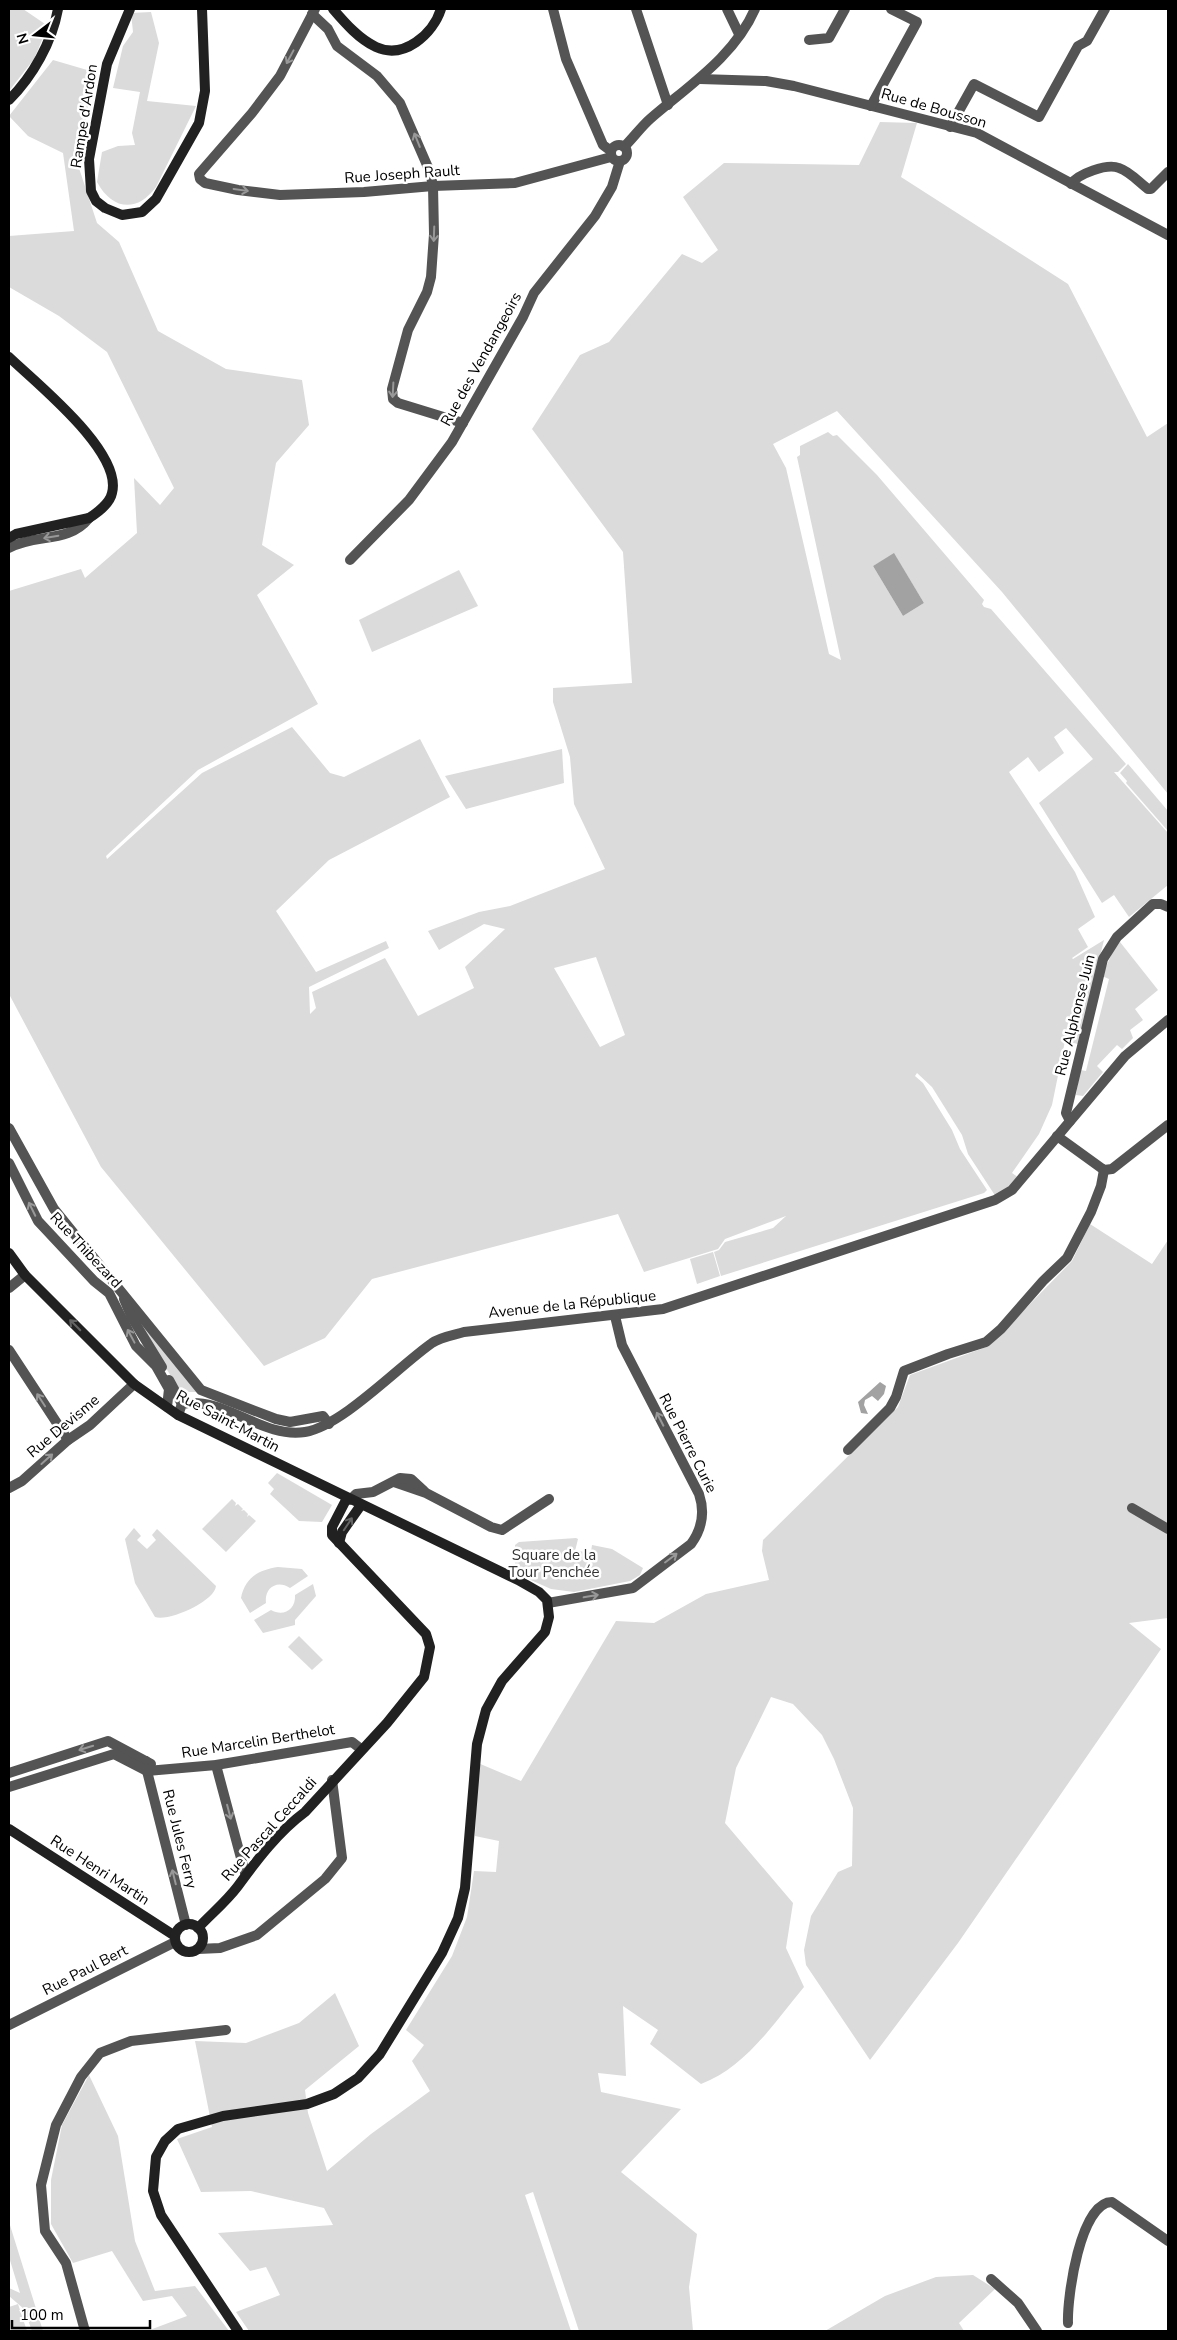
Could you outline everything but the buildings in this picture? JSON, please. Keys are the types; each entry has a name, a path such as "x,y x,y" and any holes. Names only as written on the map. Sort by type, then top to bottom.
{"street":[{"path":"10,100 47,46 55,26 58,9"},
{"name":"Rampe d'Ardon","path":"130,9 107,64 89,159 91,191 96,201 105,208 122,215 142,212 156,199 199,123 205,91 202,9"},
{"path":"333,9 362,38 377,47 393,50 412,45 428,33 438,20 441,9"},
{"path":"553,9 566,59 604,145 614,156"},
{"path":"636,9 668,105 700,79 740,34 755,9"},
{"path":"727,9 740,34"},
{"path":"809,40 829,38 844,9"},
{"path":"950,127 974,84 1039,117 1078,46 1087,41 1104,9"},
{"path":"871,106 917,22 896,10"},
{"path":"313,11 328,29 336,46 377,76 400,103 424,157 433,186 434,234 431,277 427,292 408,330 392,389 393,399 398,403 463,423"},
{"name":"Rue Joseph Rault","path":"313,11 280,76 199,174 200,179 238,190 280,195 364,192 433,186 515,183 614,156"},
{"path":"328,29 342,20"},
{"name":"Rue de Bousson","path":"700,79 766,81 794,86 977,133 1168,235"},
{"name":"Rue des Vendangeoirs","path":"350,560 409,500 452,442 523,317 534,293 595,216 612,187 614,156 626,157 627,151 624,147 649,120 668,105"},
{"path":"1071,184 1083,173 1114,166 1120,168 1148,190 1151,190 1168,172"},
{"path":"9,357 77,422 104,457 112,486 112,495 81,528 72,533 23,542 9,548"},
{"path":"9,538 16,534 89,518"},
{"name":"Rue Alphonse Juin","path":"1070,1120 1066,1113 1102,959 1117,937 1153,904 1162,904 1168,907"},
{"name":"Avenue de la République","path":"182,1404 200,1402 283,1433 306,1432 329,1424 433,1342 464,1332 663,1309 995,1200 1012,1190 1124,1056 1168,1020"},
{"path":"1057,1136 1104,1170 1112,1169 1168,1125"},
{"path":"9,1128 54,1208 202,1390 276,1419 290,1422 323,1416 329,1424"},
{"name":"Rue Thibezard","path":"9,1162 38,1221 88,1275 109,1292 136,1346 156,1366 168,1389 167,1407"},
{"path":"848,1450 890,1408 896,1397 904,1371 986,1342 1067,1258 1091,1212 1101,1186 1104,1170"},
{"name":"Rue Saint-Martin","path":"9,1253 25,1275 134,1384 178,1415 363,1507 518,1580 539,1592 548,1603"},
{"path":"9,1288 25,1275"},
{"path":"120,1289 132,1318 160,1362 182,1404 178,1415"},
{"name":"Rue Pierre Curie","path":"548,1603 633,1588 691,1544 702,1522 702,1504 622,1345 614,1316"},
{"path":"9,1350 68,1440"},
{"name":"Rue Devisme","path":"9,1488 22,1481 68,1440 90,1425 134,1384"},
{"path":"361,1750 387,1723 424,1677 430,1648 426,1634 332,1535 332,1527 349,1499 356,1494 373,1492 400,1478 411,1480 426,1493 491,1528 502,1530 549,1499"},
{"path":"339,1543 342,1532 373,1492"},
{"path":"1132,1508 1168,1529"},
{"path":"238,2331 161,2215 153,2191 156,2157 165,2142 178,2129 222,2116 307,2104 334,2094 358,2078 380,2054 451,1936 465,1888 477,1744 486,1710 502,1681 545,1632 549,1617 548,1603"},
{"name":"Rue Marcelin Berthelot","path":"9,1773 108,1741 147,1766"},
{"name":"Rue Marcelin Berthelot","path":"9,1787 114,1754 161,1770 216,1765 352,1742 361,1750"},
{"name":"Rue Pascal Ceccaldi","path":"198,1928 238,1886 245,1873 291,1822 304,1812 361,1750"},
{"path":"40,1762 44,1776"},
{"path":"216,1765 245,1873"},
{"name":"Rue Jules Ferry","path":"147,1766 186,1925"},
{"path":"198,1948 203,1940 198,1928 186,1925 179,1928 175,1939 177,1946 185,1952 198,1948 220,1948 257,1935 325,1879 342,1858 332,1780"},
{"name":"Rue Henri Martin","path":"9,1829 175,1939"},
{"name":"Rue Paul Bert","path":"9,2025 175,1939"},
{"path":"86,2331 66,2263 44,2231 42,2186 56,2125 81,2078 100,2053 131,2041 226,2030"},
{"path":"1068,2323 1067,2306 1076,2263 1090,2220 1101,2206 1112,2202 1168,2241"},
{"path":"991,2279 1018,2303 1037,2331"}],"green space":[{"path":"9,9 23,9 48,26 34,59 9,91"},
{"path":"151,12 159,43 147,101 196,106 156,187 141,201 125,205 117,203 110,198 97,182 102,152 118,146 135,145 132,133 140,92 113,88 123,46 133,32 131,13"},
{"path":"53,60 94,72 78,165 97,223 119,242 158,331 226,369 302,380 309,425 276,463 262,545 294,565 257,595 318,704 198,770 106,856 107,859 202,773 292,727 330,773 344,777 420,739 450,797 329,860 276,911 316,972 386,941 389,948 309,987 310,1014 316,1008 312,992 385,958 418,1016 474,988 465,967 505,929 484,924 439,950 428,931 479,912 510,906 605,869 574,804 570,757 553,702 553,688 632,683 623,552 532,429 580,355 609,342 682,254 702,263 718,250 683,197 724,163 859,165 880,122 917,123 901,177 1068,284 1147,437 1168,423 1168,794 1002,592 837,411 773,444 786,468 829,654 841,660 797,457 800,455 800,446 828,432 833,436 837,435 877,475 984,600 982,604 984,607 991,609 1126,764 1118,772 1114,772 1168,833 1168,885 1129,917 1114,895 1102,903 1039,803 1093,759 1066,728 1054,737 1064,753 1039,772 1028,757 1009,772 1075,872 1095,917 1078,929 1088,947 1072,958 1104,940 1078,1044 1065,1041 1052,1105 1039,1134 1012,1173 1019,1178 1006,1191 996,1197 968,1154 962,1135 932,1087 917,1073 915,1076 923,1083 952,1130 960,1149 987,1190 984,1193 721,1276 714,1252 719,1250 725,1242 773,1228 786,1216 725,1239 718,1249 644,1272 618,1214 372,1279 325,1338 264,1366 101,1167 9,994 9,591 81,569 85,578 137,533 134,478 160,505 174,488 107,352 59,316 9,287 9,236 74,231 63,153 28,136 9,116","holes":["894,554 924,603 903,616 873,566","596,957 625,1035 600,1047 554,968"]},
{"path":"459,570 478,606 372,652 359,620"},
{"path":"562,749 564,783 466,809 445,776"},
{"path":"1128,764 1168,811 1168,831 1126,783 1127,781 1120,773"},
{"path":"1120,942 1158,990 1135,1009 1143,1020 1130,1030 1133,1038 1122,1049 1117,1045 1097,1066 1103,1072 1083,1096 1076,1095 1080,1070 1086,1071 1109,979 1102,976 1113,951"},
{"path":"1090,1224 1152,1264 1168,1240 1168,1618 1129,1623 1161,1649 958,1943 870,2060 806,1965 804,1950 811,1916 838,1872 852,1866 853,1808 834,1759 822,1735 793,1704 771,1697 736,1768 725,1823 793,1903 786,1948 804,1987 745,2056 717,2077 701,2084 650,2044 658,2030 623,2006 626,2076 598,2073 601,2092 681,2109 621,2172 697,2234 689,2287 693,2331 579,2331 533,2192 525,2195 571,2331 249,2331 236,2312 280,2295 266,2267 250,2271 218,2233 333,2225 324,2208 251,2191 201,2192 177,2139 212,2127 195,2041 246,2043 299,2023 335,1993 359,2046 305,2090 308,2113 327,2171 371,2134 430,2091 412,2061 424,2045 406,2030 452,1956 467,1917 474,1871 496,1872 499,1841 475,1836 478,1763 521,1781 616,1621 654,1623 706,1594 769,1580 762,1551 763,1540 898,1407 910,1375 989,1346 1072,1261"},
{"path":"713,1252 720,1276 697,1284 690,1259"},
{"path":"135,1312 197,1392 181,1392 132,1314"},
{"path":"277,1473 332,1505 322,1522 299,1521 270,1494 274,1489 268,1483"},
{"path":"232,1499 236,1503 235,1506 238,1504 243,1509 241,1511 244,1510 248,1514 247,1517 249,1515 256,1521 226,1552 202,1529"},
{"path":"134,1528 141,1536 137,1540 147,1549 156,1540 152,1535 157,1529 216,1586 214,1592 200,1604 190,1609 162,1618 155,1617 135,1583 125,1539"},
{"name":"Square de la Tour Penchée","path":"578,1539 575,1551 591,1552 592,1545 612,1549 643,1568 640,1575 630,1581 574,1592 551,1589 515,1573 515,1545 519,1542"},
{"path":"278,1567 302,1569 308,1576 290,1588 280,1584 272,1586 267,1593 266,1603 250,1613 241,1598 249,1580 264,1570"},
{"path":"313,1584 316,1596 295,1620 295,1625 263,1633 254,1620 271,1610 280,1613 288,1611 293,1605 295,1595"},
{"path":"299,1636 323,1660 312,1670 288,1647"},
{"path":"89,2075 118,2136 135,2241 155,2291 195,2286 229,2331 147,2331 187,2316 172,2296 143,2301 112,2251 73,2263 51,2224 51,2180 62,2125"},
{"path":"9,2222 43,2331 32,2331 24,2309 9,2296 9,2288 20,2293 9,2257"},
{"path":"973,2275 995,2289 959,2323 964,2331 825,2331 885,2296 936,2277"},
{"path":"18,2304 27,2331 9,2331 9,2307"}],"shaded area":[{"path":"894,553 924,603 903,616 873,566"},
{"path":"880,1382 886,1386 884,1394 878,1401 872,1396 865,1400 864,1405 868,1414 861,1413 858,1402"}]}
